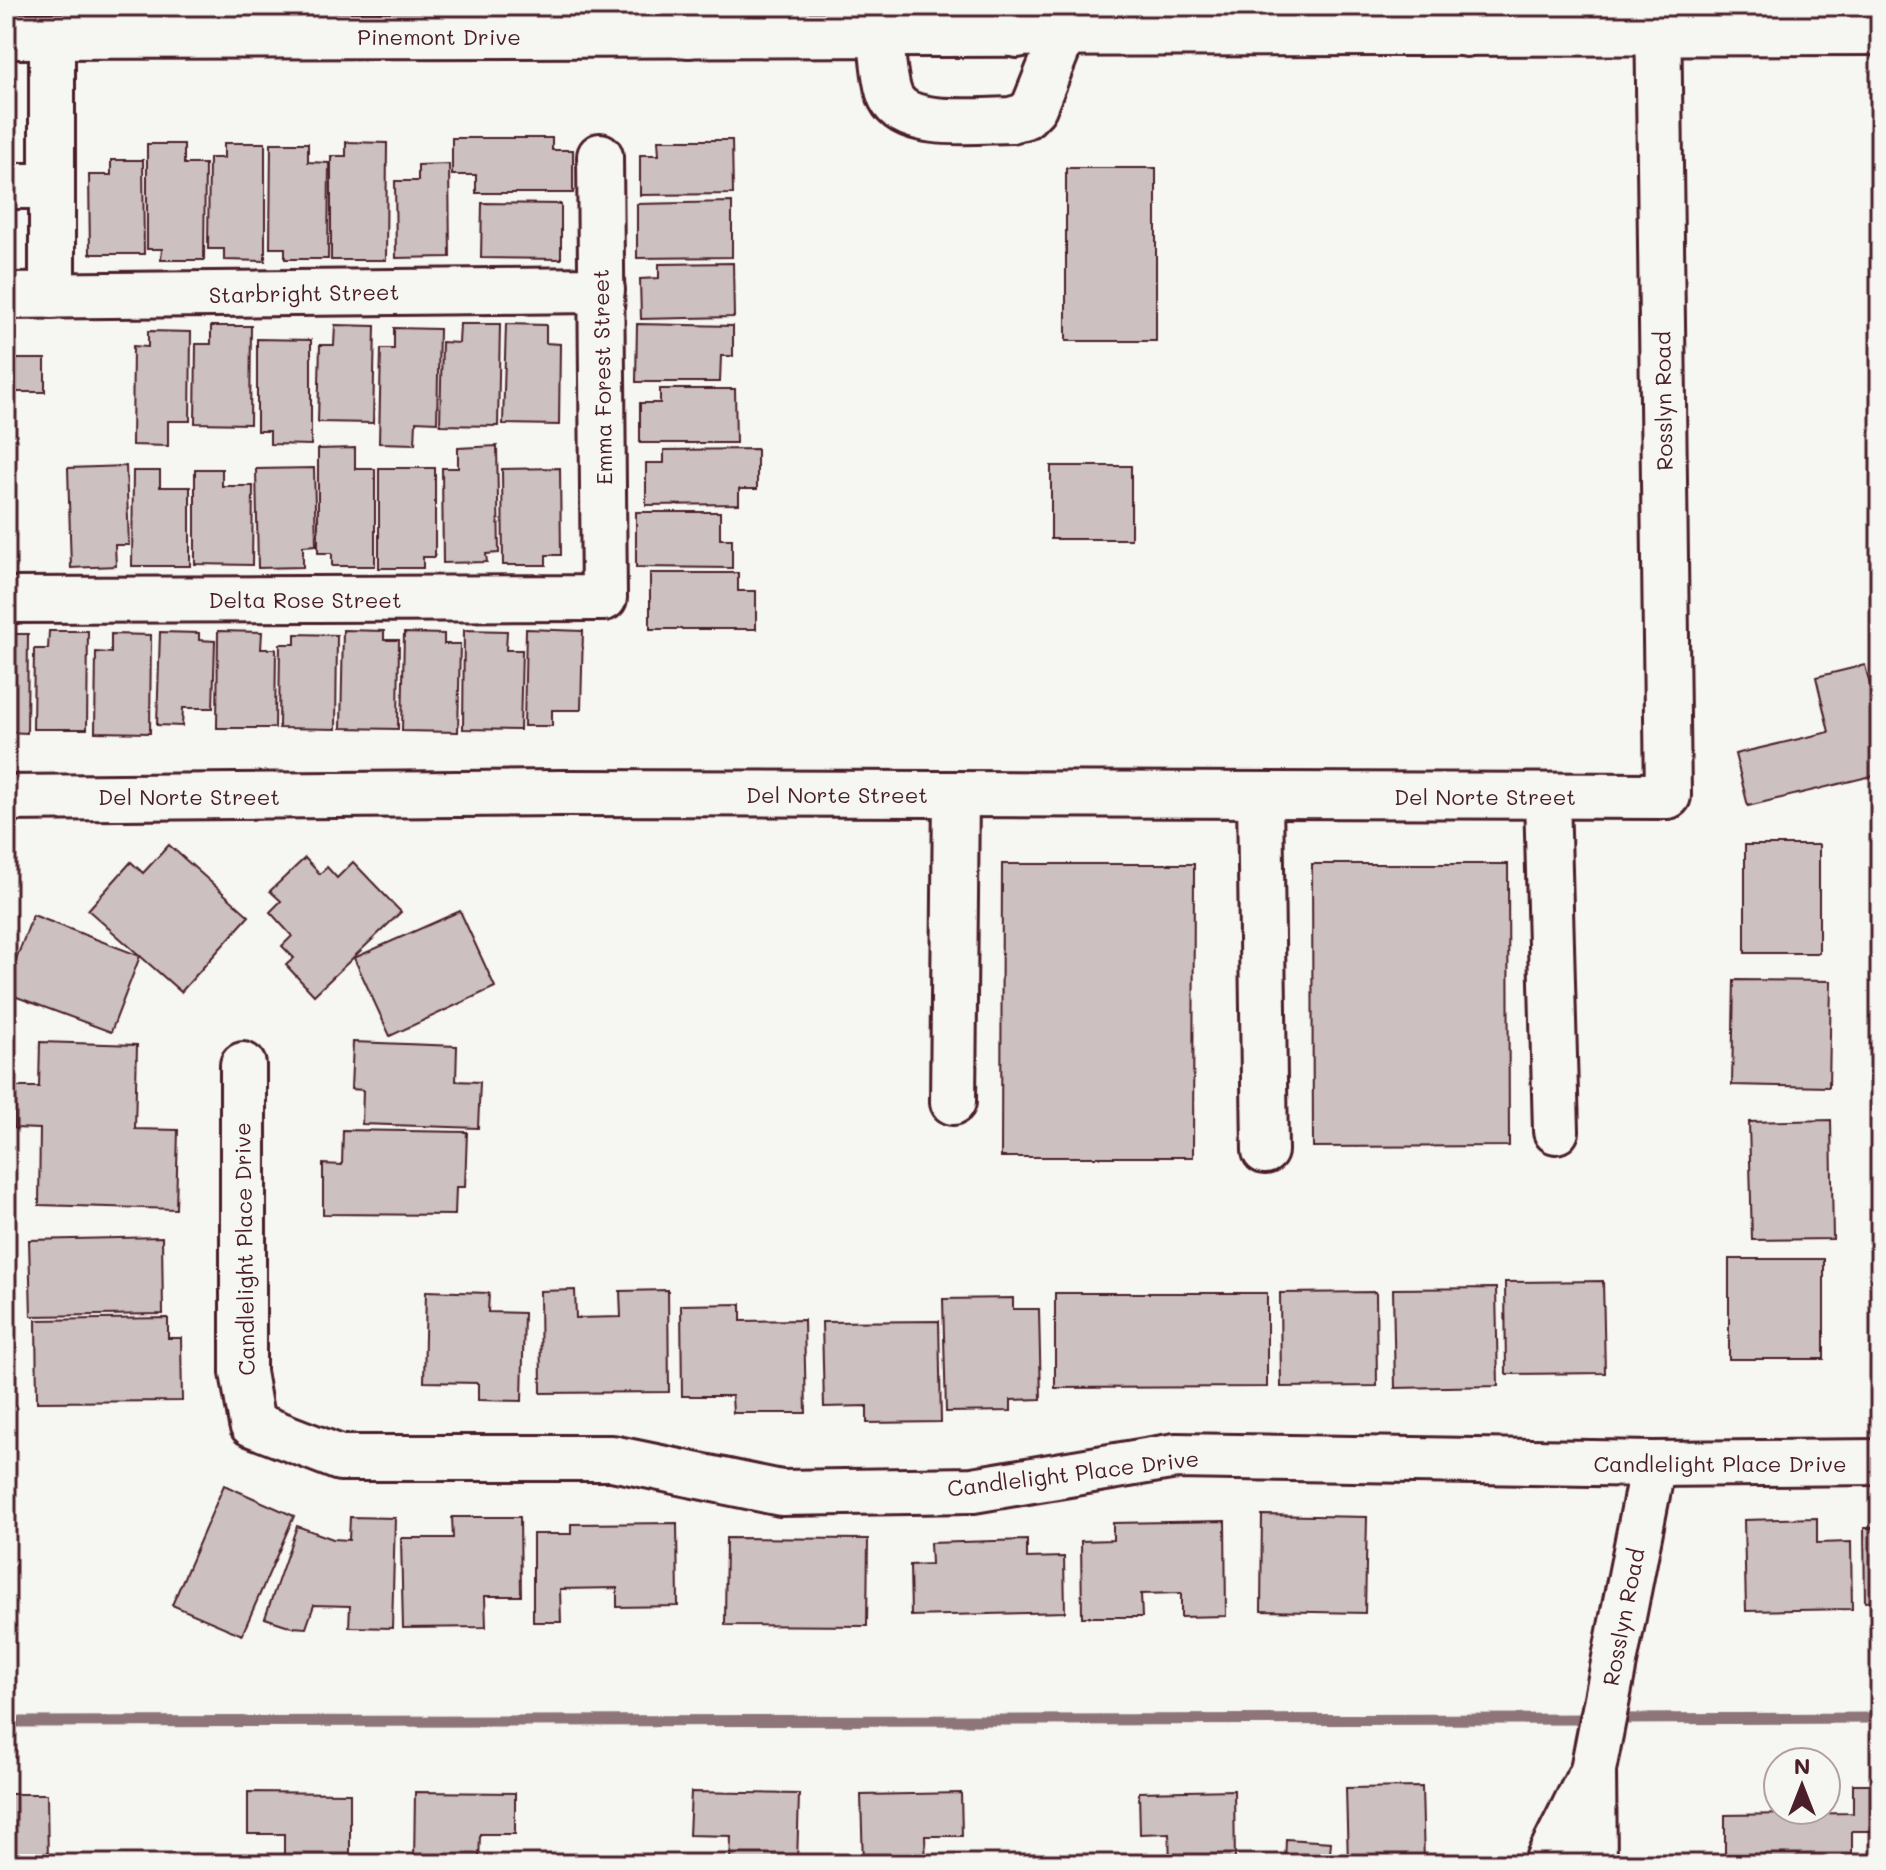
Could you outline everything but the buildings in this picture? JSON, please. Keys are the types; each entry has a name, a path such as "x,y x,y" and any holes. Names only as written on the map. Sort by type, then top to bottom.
{"street":[{"name":"Pinemont Drive","path":"6,36 328,21 689,21 905,25 1016,21 1063,35 1468,20 1658,20 1880,32"},
{"name":"Rosslyn Road","path":"1658,20 1668,796"},
{"path":"905,25 891,97 903,112 918,119 1011,120 1025,116 1034,107 1063,35"},
{"path":"52,36 52,296"},
{"name":"Emma Forest Street","path":"600,156 604,598"},
{"path":"6,186 52,186"},
{"name":"Starbright Street","path":"6,296 602,290"},
{"name":"Delta Rose Street","path":"6,600 604,598"},
{"name":"Del Norte Street","path":"6,798 546,793 1668,796"},
{"path":"953,1102 956,794"},
{"path":"1260,795 1265,1151"},
{"path":"1547,796 1556,1131"},
{"name":"Candlelight Place Drive","path":"243,1065 243,1372 252,1424 340,1458 612,1458 781,1493 973,1490 1176,1456 1653,1464 1880,1462"},
{"name":"Rosslyn Road","path":"1594,1864 1593,1770 1653,1464"},
{"name":"Rosslyn Road","path":"1546,1864 1593,1770"}],"waterway":[{"path":"1613,1719 1880,1718"},
{"path":"6,1722 1595,1719"}]}
